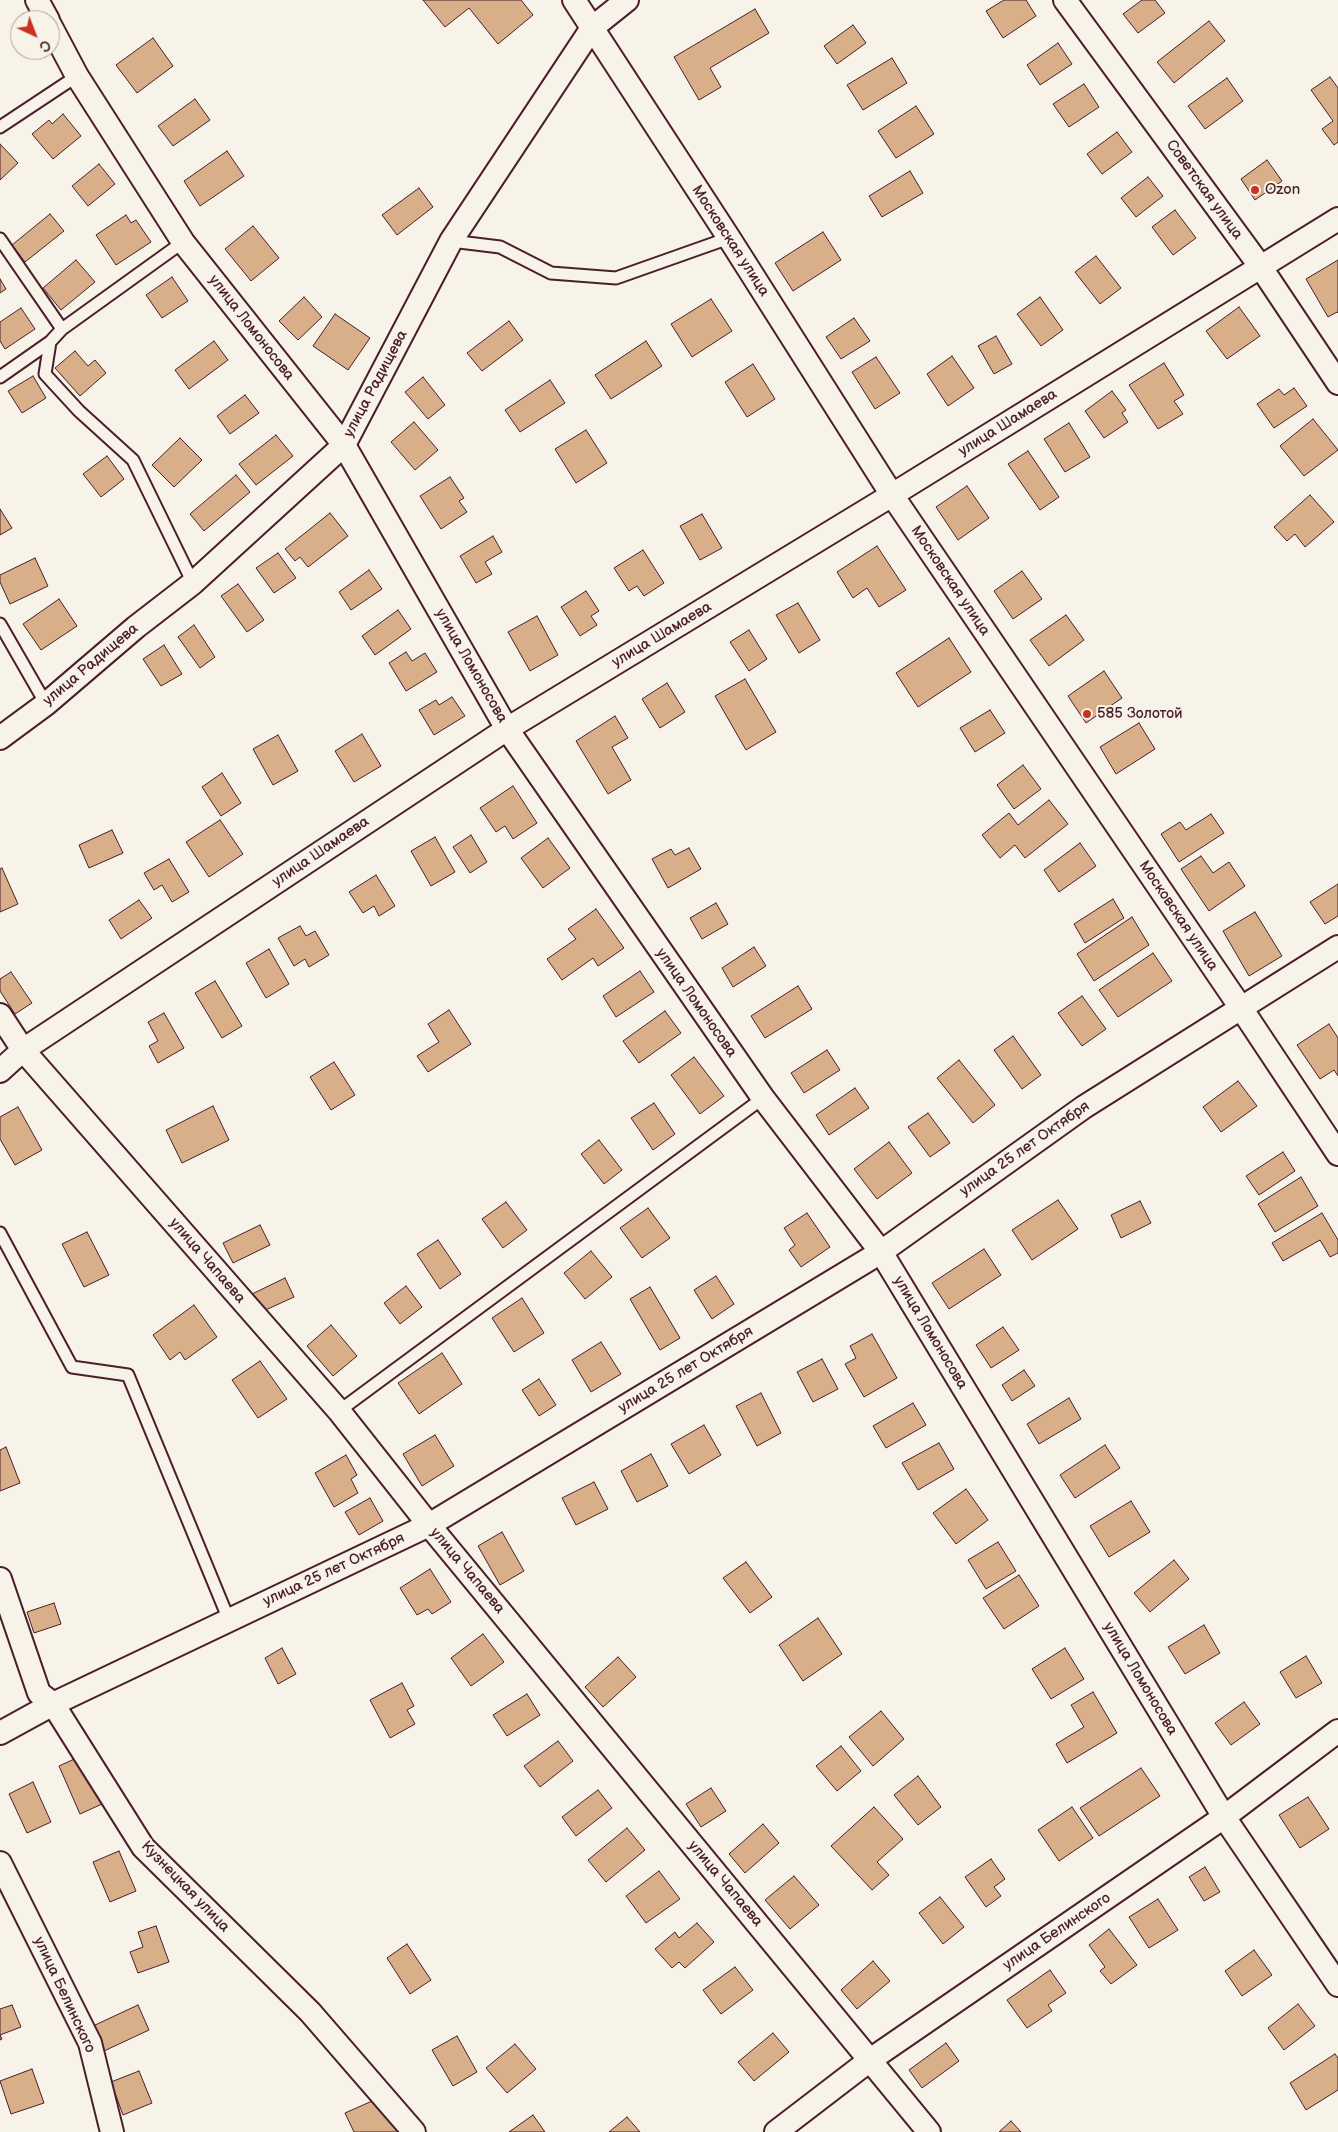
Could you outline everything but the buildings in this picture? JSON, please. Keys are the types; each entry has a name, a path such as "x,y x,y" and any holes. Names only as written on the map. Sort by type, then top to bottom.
{"street":[{"name":"Московская улица","path":"574,0 729,238 892,495 1338,1154"},
{"name":"улица Радищева","path":"0,738 46,704 136,627 193,583 344,445 451,241 592,28 627,0"},
{"name":"Советская улица","path":"1065,0 1260,266 1338,383"},
{"name":"улица Ломоносова","path":"60,44 77,76 183,242 344,445 507,729 763,1098 881,1252 1224,1817 1338,1985"},
{"name":"улица Шамаева","path":"0,1071 23,1050 507,729 892,495 1338,219"},
{"name":"улица 25 лет Октября","path":"0,1733 53,1704 429,1525 881,1252 1084,1107 1338,947"},
{"name":"улица Чапаева","path":"0,1015 23,1050 340,1411 429,1525 930,2132"},
{"name":"Кузнецкая улица","path":"0,1579 39,1693 53,1704 143,1847 310,2012 414,2132"},
{"name":"улица Белинского","path":"776,2132 870,2060 1224,1817 1338,1731"},
{"name":"улица Белинского","path":"0,1863 90,2043 112,2132"}],"lane":[{"path":"0,127 77,76"},
{"path":"451,241 500,247 550,273 616,278 729,238"},
{"path":"0,240 62,329"},
{"path":"0,377 50,342 62,329 183,242"},
{"path":"50,342 45,374 79,411 133,460 193,583"},
{"path":"0,624 46,704"},
{"path":"340,1411 763,1098"},
{"path":"0,1233 72,1367 128,1375 229,1620"}],"place":[{"name":"Ozon","path":"1255,190"},
{"name":"585 Золотой","path":"1087,714"}]}
